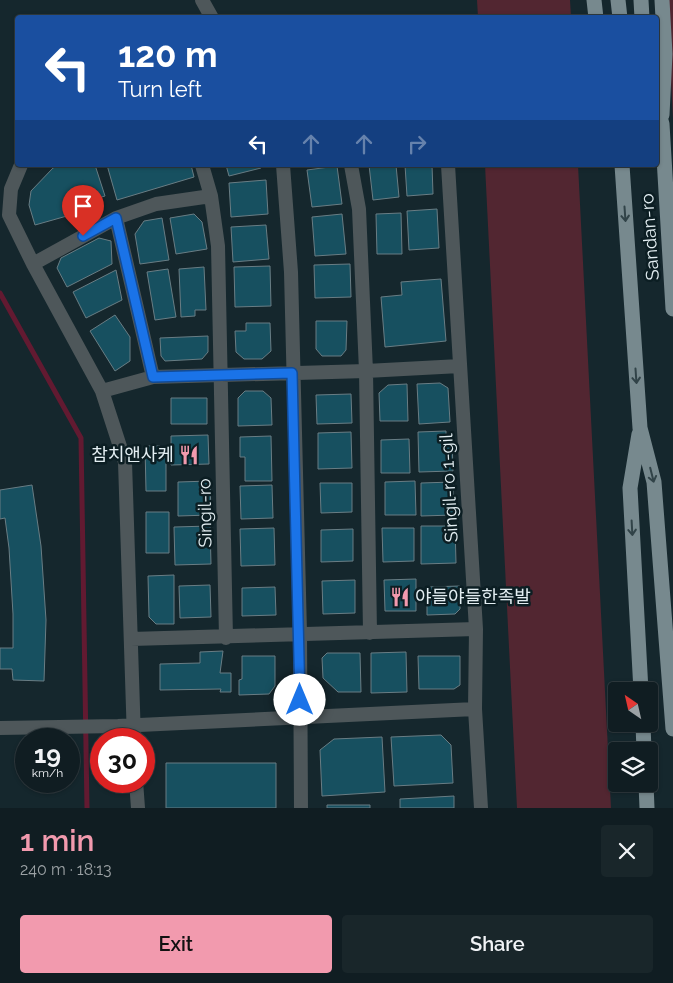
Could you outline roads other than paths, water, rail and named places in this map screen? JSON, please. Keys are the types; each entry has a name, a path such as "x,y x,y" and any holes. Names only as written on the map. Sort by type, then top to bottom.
{"main road":[{"path":"594,0 596,15"},
{"path":"618,0 620,15"},
{"path":"641,0 642,15"},
{"path":"662,0 665,54 662,124"},
{"name":"Sandan-ro","path":"659,114 662,124 673,309"},
{"path":"622,167 640,428 654,482 673,728"},
{"path":"640,428 630,488 641,682"},
{"path":"646,792 647,808"}],"street":[{"path":"202,0 210,15"},
{"path":"20,167 11,189 9,215 33,264 102,391 125,462 132,639 133,728"},
{"name":"Singil-ro","path":"203,167 211,196 218,246 226,638"},
{"path":"283,167 291,272 292,373 300,633 301,808"},
{"path":"352,167 358,209 366,371 370,633"},
{"name":"Singil-ro 1-gil","path":"448,167 476,629 475,709 481,808"},
{"path":"33,264 116,218 156,204 211,196"},
{"path":"116,218 153,377"},
{"path":"102,391 153,377 366,371 460,366"},
{"path":"132,639 226,638 300,633 370,633 476,629"},
{"path":"155,730 300,716 475,709"},
{"path":"0,728 118,726 123,728"},
{"path":"137,793 138,808"}],"waterway":[{"path":"0,293 81,438 87,808"}],"place":[{"name":"참치앤사케","path":"189,455"},
{"name":"야들야들한족발","path":"400,597"}]}
